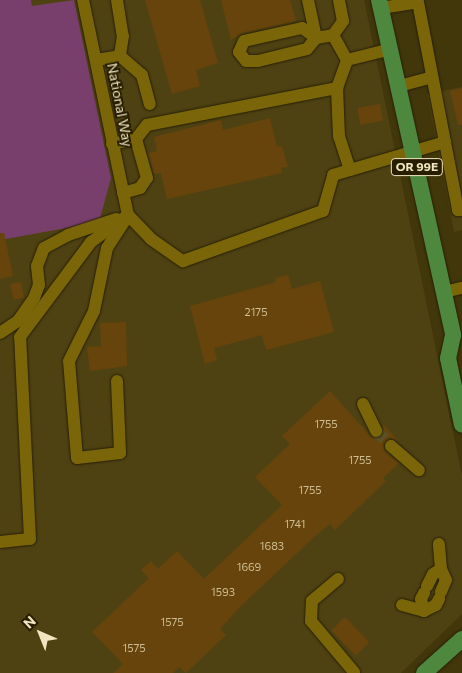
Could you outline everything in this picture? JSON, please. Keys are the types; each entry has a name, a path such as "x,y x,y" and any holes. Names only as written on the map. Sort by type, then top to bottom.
{"main road":[{"name":"OR 99E","path":"380,4 400,86 444,292 458,340 448,358 461,417"},
{"path":"430,668 462,639"},
{"path":"430,668 462,654"}],"street":[{"name":"National Way","path":"83,0 128,215"},
{"path":"117,0 123,36 120,56"},
{"path":"308,0 316,38"},
{"path":"316,38 302,28 244,41 239,52 246,61 258,61 307,49 316,38 333,35 343,21 338,0"},
{"path":"380,4 418,2 458,210 462,210"},
{"path":"333,35 347,60 337,88 339,136 350,170"},
{"path":"347,60 391,49"},
{"path":"96,60 120,56"},
{"path":"120,56 142,75 150,104"},
{"path":"400,86 432,76"},
{"path":"112,144 136,139 147,125 337,88"},
{"path":"123,194 140,188 147,178 136,139"},
{"path":"128,215 151,238 183,261 323,210 333,175 445,142"},
{"path":"0,333 18,321 34,298 39,284 37,266 44,248 68,235 128,215"},
{"path":"117,380 120,453 77,458 69,361 94,311 107,248 128,215"},
{"path":"0,542 30,539 20,337 91,242 128,215"},
{"path":"444,292 462,288"},
{"path":"363,404 376,431"},
{"path":"391,446 419,470"},
{"path":"402,605 424,610 436,605 446,580 440,569 439,544"},
{"path":"424,610 422,599 432,574 440,569"},
{"path":"338,578 312,601 311,621 354,672"}],"shaded area":[{"path":"0,0 364,0 462,476 462,614 401,673 0,673"},
{"path":"0,0 31,0 32,6 74,0 111,178 99,222 0,240"},
{"path":"462,87 462,230 454,232 427,94"}],"building":[{"path":"145,0 200,0 218,63 196,70 200,86 172,94"},
{"path":"221,0 290,0 296,21 242,33 231,40"},
{"path":"462,88 462,125 458,125 450,91"},
{"path":"380,104 383,121 360,125 357,108"},
{"path":"270,118 277,147 282,146 288,167 281,168 282,173 167,199 161,173 154,174 148,153 157,151 154,137 221,120 223,130"},
{"path":"0,233 4,233 13,276 0,279"},
{"path":"288,275 292,289 320,281 334,332 266,350 262,335 214,348 217,360 205,364 190,306 276,282 275,278"},
{"path":"21,282 24,298 13,300 10,284"},
{"path":"126,322 127,366 90,371 87,347 101,346 100,323"},
{"path":"330,391 371,437 382,436 383,424 398,440 389,438 383,444 385,452 399,463 383,478 386,481 335,530 330,524 313,538 243,604 220,629 226,635 186,673 179,667 173,673 113,673 123,664 92,632 149,578 141,570 151,561 158,569 177,551 204,579 282,505 255,477 290,444 282,436"},
{"path":"345,617 369,642 356,655 331,630"}],"tunnel":[{"path":"376,431 391,446"}]}
